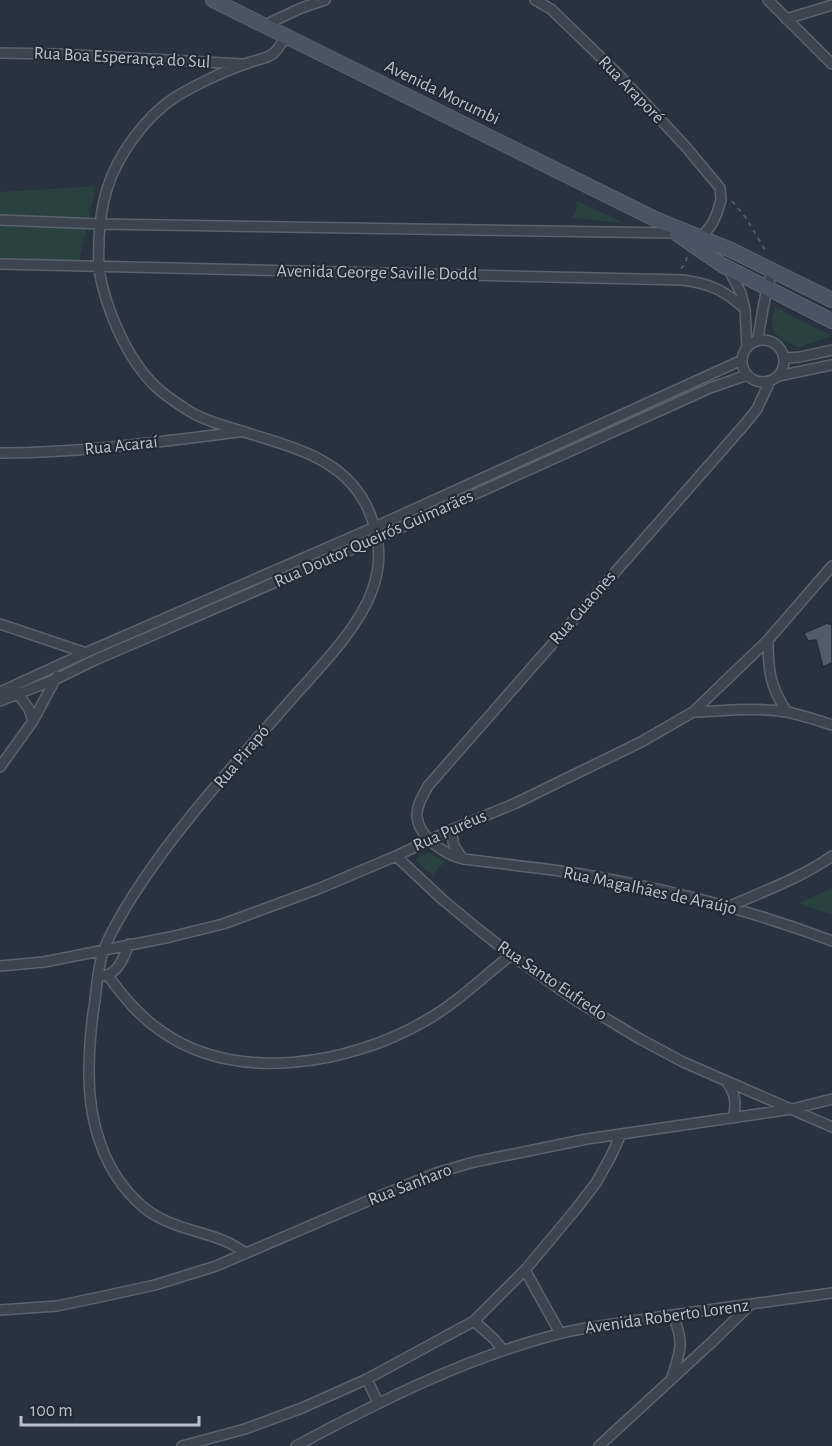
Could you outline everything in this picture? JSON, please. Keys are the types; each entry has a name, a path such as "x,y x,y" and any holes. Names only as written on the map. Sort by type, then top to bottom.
{"main road":[{"name":"Avenida Morumbi","path":"213,0 655,219 728,268 832,321"},
{"name":"Avenida Morumbi","path":"655,219 695,245 773,270 832,300"}],"street":[{"path":"265,25 301,8 325,0"},
{"name":"Rua Araporé","path":"535,0 551,9 620,76 686,147 720,188"},
{"path":"551,9 557,0"},
{"path":"768,0 832,64"},
{"path":"786,19 832,5"},
{"name":"Rua Pirapó","path":"246,1253 216,1237 154,1216 139,1204 112,1170 92,1118 89,1093 89,1043 103,976 104,949 127,905 157,859 237,761 335,650 356,621 366,605 378,570 380,552 375,527 363,498 336,469 304,451 209,421 192,413 165,394 144,373 131,355 113,318 99,267 100,224 111,178 129,145 153,115 174,98 204,81 271,55 286,36"},
{"name":"Rua Boa Esperança do Sul","path":"0,53 69,54 244,64"},
{"path":"695,245 711,224 720,207 720,188"},
{"path":"0,220 100,224 675,233"},
{"name":"Avenida George Saville Dodd","path":"0,264 664,279 701,282 715,287 745,309"},
{"path":"728,268 741,293 745,309 747,347"},
{"path":"758,339 766,288 773,270"},
{"path":"774,379 785,365 783,351 773,341 758,339 747,347 742,360 747,375 758,381 774,379 832,365"},
{"path":"785,358 832,350"},
{"name":"Rua Doutor Queirós Guimarães","path":"0,701 59,665 85,653 375,527 742,360"},
{"name":"Rua Doutor Queirós Guimarães","path":"0,692 57,679 95,660 378,538 710,388 747,375"},
{"name":"Rua Guaones","path":"430,840 417,818 420,801 428,786 745,424 757,409 774,379"},
{"name":"Rua Acaraí","path":"0,453 44,453 106,448 241,431"},
{"name":"Rua Puréus","path":"0,966 44,962 223,924 318,889 516,803 640,742 693,712 768,640 832,566"},
{"path":"0,624 85,653 95,660"},
{"path":"768,640 768,663 771,678 777,697 787,712"},
{"path":"0,767 33,721 57,679 59,665"},
{"path":"15,690 29,709 33,721"},
{"path":"693,712 742,710 787,712 832,725"},
{"path":"451,830 454,846 463,859"},
{"name":"Rua Magalhães de Araújo","path":"430,840 449,854 463,859 579,874 657,889 730,906 832,941"},
{"name":"Rua Santo Eufredo","path":"396,856 443,900 512,955 640,1040 683,1062 832,1127"},
{"path":"730,906 799,876 832,856"},
{"name":"Rua Pirapó","path":"103,976 116,969 129,944"},
{"path":"103,976 144,1018 182,1044 232,1061 269,1064 333,1056 390,1039 425,1021 468,992 512,955"},
{"path":"726,1081 735,1098 736,1108 733,1118"},
{"name":"Rua Sanharo","path":"0,1310 57,1306 144,1287 216,1266 436,1173 502,1155 621,1134 792,1109 832,1099"},
{"path":"182,1446 245,1429 302,1408 367,1379 474,1321 525,1270 596,1183 621,1134"},
{"path":"525,1270 560,1333"},
{"name":"Avenida Roberto Lorenz","path":"296,1446 378,1403 435,1377 503,1350 560,1333 832,1293"},
{"path":"599,1446 750,1305"},
{"path":"671,1379 680,1352 681,1340 673,1315"},
{"path":"474,1321 503,1350"},
{"path":"367,1379 378,1403"}],"path":[{"path":"720,188 746,218 763,246 773,270"},
{"path":"664,279 678,273 695,245"}],"green space":[{"path":"96,186 78,266 50,260 0,259 0,192"},
{"path":"577,201 624,223 572,218"},
{"path":"775,307 832,336 799,347 787,342 776,334 772,327"},
{"path":"429,852 448,864 438,867 434,877 416,859"},
{"path":"832,888 832,915 799,903"}],"building":[{"path":"827,623 832,625 832,663 823,667 816,640 808,641 804,633"}]}
